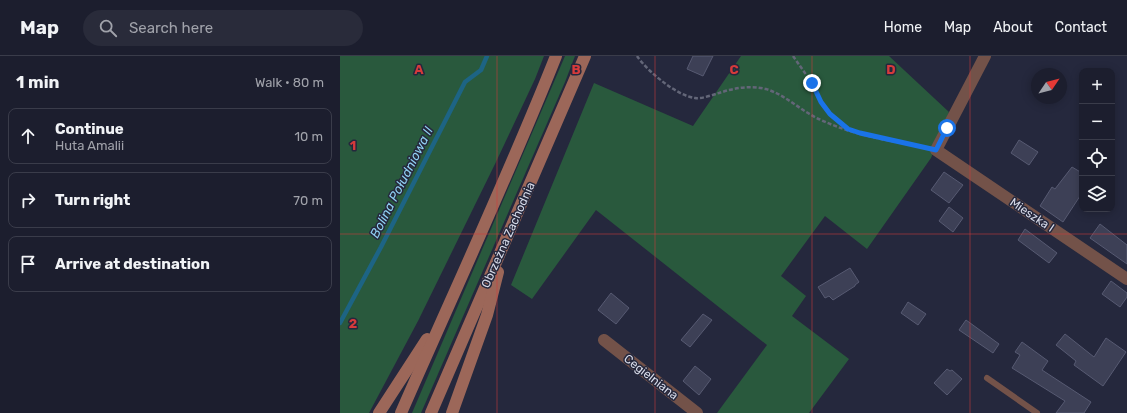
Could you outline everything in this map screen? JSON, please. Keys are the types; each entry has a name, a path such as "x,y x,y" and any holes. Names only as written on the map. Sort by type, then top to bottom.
{"street":[{"name":"Obrzeżna Zachodnia","path":"401,413 502,186 556,56"},
{"name":"Obrzeżna Zachodnia","path":"431,413 585,56"},
{"path":"936,150 985,56"},
{"name":"Mieszka I","path":"936,150 1127,279"},
{"path":"452,413 487,315 508,236"},
{"path":"379,413 446,311"},
{"name":"Cegielniana","path":"604,340 698,413"}],"lane":[{"path":"987,378 1037,413"}],"path":[{"path":"637,56 650,71 661,80 684,94 695,98 708,97 735,88 756,87 778,94 808,114 822,121 860,133 936,150"},
{"path":"793,56 812,83 821,102 830,114 848,129"}],"green space":[{"path":"340,56 544,56 535,79 495,164 418,321 369,413 340,413"},
{"path":"565,56 575,56 565,82 421,413 412,413"},
{"path":"741,56 889,56 949,112 931,158 867,249 825,216 781,276 806,296 792,316 849,359 809,413 717,413 767,345 596,210 532,299 511,285 594,83 693,126"}],"building":[{"path":"693,56 713,56 703,76 687,69"},
{"path":"1019,140 1038,152 1029,165 1011,153"},
{"path":"1072,167 1079,171 1079,198 1063,222 1040,206 1052,187 1055,189"},
{"path":"944,172 963,185 949,203 931,190"},
{"path":"949,207 963,218 953,232 939,221"},
{"path":"1100,224 1127,245 1127,264 1090,238"},
{"path":"1025,229 1057,253 1049,263 1018,240"},
{"path":"850,268 859,282 833,300 829,296 825,298 818,287"},
{"path":"1111,281 1127,293 1127,297 1120,307 1102,294"},
{"path":"611,293 629,308 616,324 598,310"},
{"path":"908,302 926,314 918,325 901,313"},
{"path":"703,314 712,320 690,347 681,340"},
{"path":"966,320 999,344 993,353 959,330"},
{"path":"1065,334 1094,357 1106,338 1126,352 1103,386 1074,365 1076,361 1056,345"},
{"path":"1022,342 1048,361 1042,370 1091,402 1084,413 1056,413 1065,401 1012,368 1020,355 1015,352"},
{"path":"695,366 711,379 699,395 683,381"},
{"path":"947,369 950,371 952,370 962,379 947,395 934,383"}],"waterway":[{"name":"Bolina Południowa II","path":"340,323 381,247 465,82 481,70 487,56"}],"route":[{"path":"812,83 821,102 830,114 848,129 860,133 936,150 947,128"}]}
